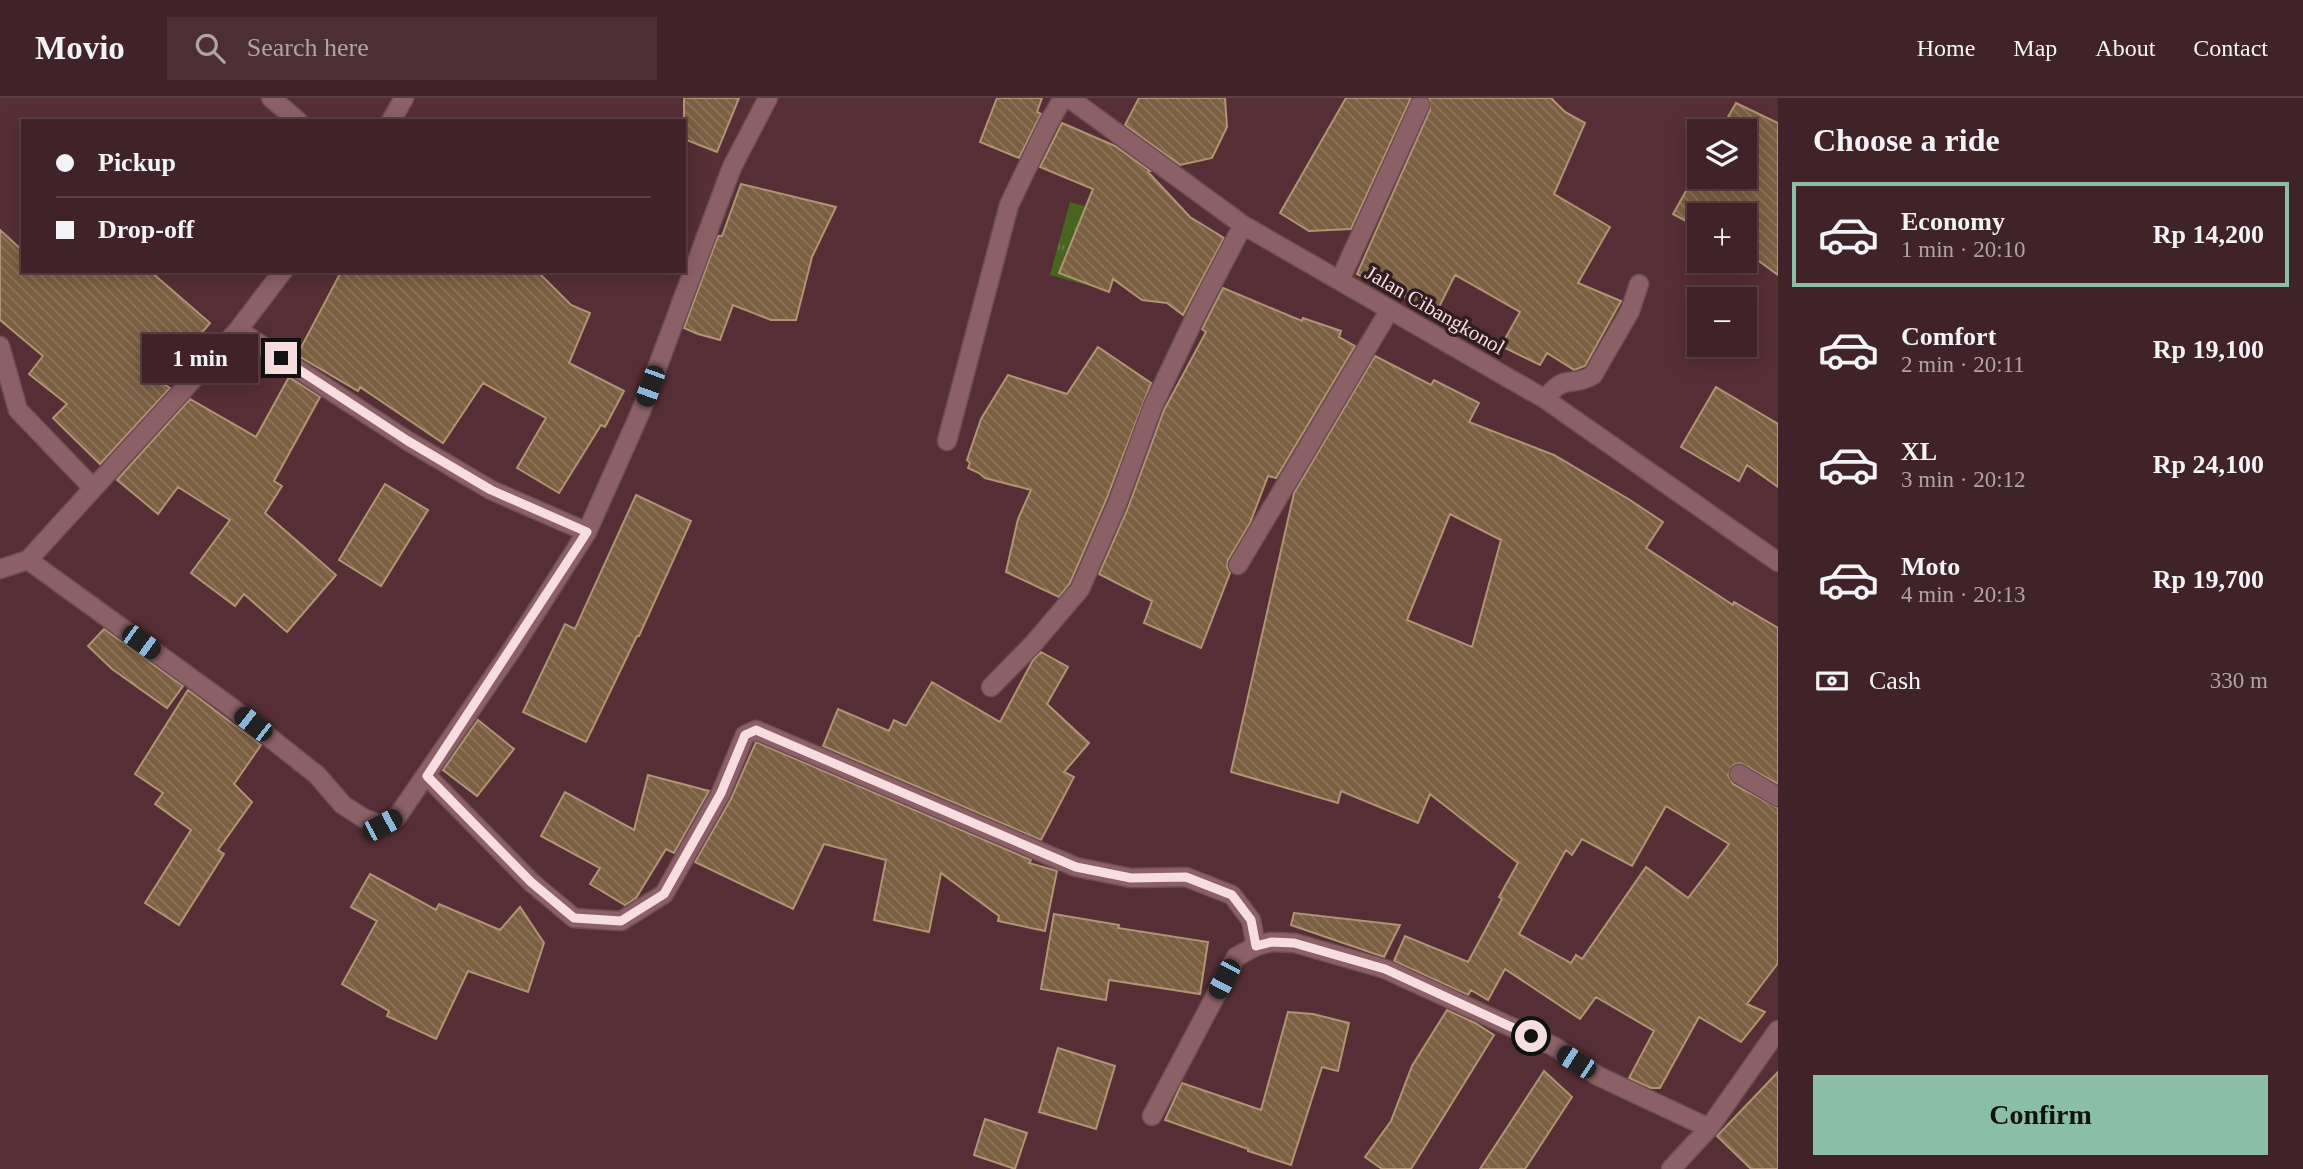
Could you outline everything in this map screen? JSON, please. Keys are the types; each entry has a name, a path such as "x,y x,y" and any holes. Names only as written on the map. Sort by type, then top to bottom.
{"street":[{"path":"271,98 296,119"},
{"path":"392,119 404,98"},
{"path":"28,560 232,707 317,775 343,804 366,819 382,825 397,817 427,776 587,532 641,411 732,167 768,98"},
{"path":"947,441 1009,205 1063,98"},
{"name":"Jalan Cibangkonol","path":"1069,98 1243,225 1545,399 1778,562"},
{"path":"1340,280 1420,105"},
{"path":"991,687 1034,643 1080,589 1117,504 1153,406 1198,310 1243,225"},
{"path":"0,569 28,560 238,330 282,273"},
{"path":"1545,399 1556,385 1586,380 1593,375 1630,311 1639,284"},
{"path":"1238,565 1389,311"},
{"path":"238,330 408,441 491,490 587,532"},
{"path":"0,346 18,410 93,488"},
{"path":"427,776 531,882 574,918 621,921 664,894 721,793 745,735 756,730 1076,867 1131,878 1186,877 1232,895 1251,920 1256,946"},
{"path":"1739,774 1778,797"},
{"path":"1152,1116 1236,957 1256,946 1271,942 1294,943 1385,969 1555,1048 1598,1076 1709,1128"},
{"path":"1671,1169 1709,1128 1778,1030"}],"green space":[{"path":"1070,202 1129,219 1109,291 1050,275"}],"building":[{"path":"684,98 739,98 717,152 686,140"},
{"path":"997,98 1042,98 1037,112 1041,114 1019,158 980,142"},
{"path":"1139,98 1225,98 1227,127 1212,158 1180,165 1125,125"},
{"path":"1346,98 1411,98 1351,229 1309,231 1280,213"},
{"path":"1429,98 1551,98 1565,112 1585,123 1554,194 1610,227 1578,283 1621,301 1585,366 1574,370 1547,353 1540,365 1501,346 1520,312 1455,275 1436,313 1357,274 1430,110"},
{"path":"1736,103 1778,123 1778,275 1757,260 1757,203 1687,203 1687,222 1673,214 1687,189 1757,189 1757,119 1727,119"},
{"path":"1062,123 1115,146 1150,171 1148,172 1190,217 1224,238 1183,315 1167,303 1142,300 1113,279 1109,292 1059,273 1093,189 1040,167"},
{"path":"741,184 836,207 812,257 796,320 771,320 733,305 720,340 684,328 718,236 722,236"},
{"path":"0,230 21,249 21,273 152,273 210,323 160,382 170,388 100,464 53,418 67,404 29,374 43,356 0,320"},
{"path":"340,273 539,273 571,305 590,313 569,363 624,391 605,427 601,425 559,493 517,468 546,418 483,383 443,443 360,387 358,391 297,355"},
{"path":"1223,288 1302,321 1303,318 1341,331 1339,337 1355,346 1276,478 1268,476 1250,523 1228,560 1230,573 1201,648 1144,623 1152,601 1099,574 1128,508 1164,410 1206,332 1202,329"},
{"path":"1098,347 1151,383 1106,500 1070,583 1059,597 1006,572 1018,519 1031,490 985,478 968,468 970,463 967,460 981,419 1008,375 1067,394"},
{"path":"1375,356 1431,385 1434,380 1479,403 1469,422 1554,455 1663,522 1646,548 1733,605 1734,602 1778,628 1778,784 1740,763 1733,765 1728,775 1733,784 1778,808 1778,963 1747,1004 1765,1012 1741,1042 1699,1017 1660,1088 1651,1088 1629,1078 1654,1031 1596,997 1580,1019 1505,969 1488,1000 1471,990 1468,995 1394,961 1405,936 1468,962 1518,863 1430,794 1418,823 1341,791 1338,803 1231,772 1294,493","holes":["1450,514 1501,540 1472,647 1407,620","1666,806 1729,844 1688,898 1646,867 1582,959 1576,955 1571,963 1519,934 1566,850 1572,855 1582,839 1632,866"]},
{"path":"289,377 320,397 274,481 282,486 265,513 336,575 287,632 244,594 235,606 191,573 230,520 178,487 158,514 117,480 190,399 256,437"},
{"path":"1716,387 1778,424 1778,487 1747,465 1739,481 1681,447"},
{"path":"385,484 428,510 381,586 339,560"},
{"path":"636,495 691,521 639,636 586,742 523,712 565,624 575,629"},
{"path":"104,629 183,686 167,708 112,669 88,646"},
{"path":"1041,652 1068,667 1047,704 1089,743 1064,772 1074,777 1041,840 823,746 838,709 889,731 894,720 906,726 932,682 1000,722 1033,660"},
{"path":"188,690 261,745 234,784 252,802 218,850 224,854 179,925 145,903 191,830 155,804 163,793 135,774"},
{"path":"478,720 514,749 477,796 443,770"},
{"path":"756,742 1031,860 1029,863 1057,871 1045,931 998,921 999,916 941,873 929,932 874,920 886,860 824,844 793,909 695,862 731,799"},
{"path":"648,775 709,791 674,853 666,849 636,898 625,905 590,884 600,868 541,836 565,792 634,830"},
{"path":"370,874 436,910 439,904 500,930 520,907 544,943 528,992 468,971 436,1039 387,1016 389,1011 342,984 377,921 351,907"},
{"path":"1294,913 1400,925 1384,957 1291,925"},
{"path":"1054,914 1119,925 1118,928 1208,942 1200,994 1109,980 1106,1000 1041,989"},
{"path":"1447,1010 1494,1035 1411,1169 1382,1169 1365,1157 1391,1121 1412,1066"},
{"path":"1288,1012 1313,1014 1349,1023 1338,1071 1322,1067 1291,1165 1165,1120 1182,1083 1261,1110"},
{"path":"1058,1048 1115,1066 1096,1129 1039,1112"},
{"path":"1544,1071 1572,1097 1525,1169 1480,1169"},
{"path":"1778,1072 1778,1169 1751,1169 1717,1136"},
{"path":"985,1119 1027,1133 1015,1169 974,1155"}],"route":[{"path":"281,358 408,441 491,490 587,532 427,776 531,882 574,918 621,921 664,894 721,793 745,735 756,730 1076,867 1131,878 1186,877 1232,895 1251,920 1256,946 1271,942 1294,943 1385,969 1531,1036"}]}
